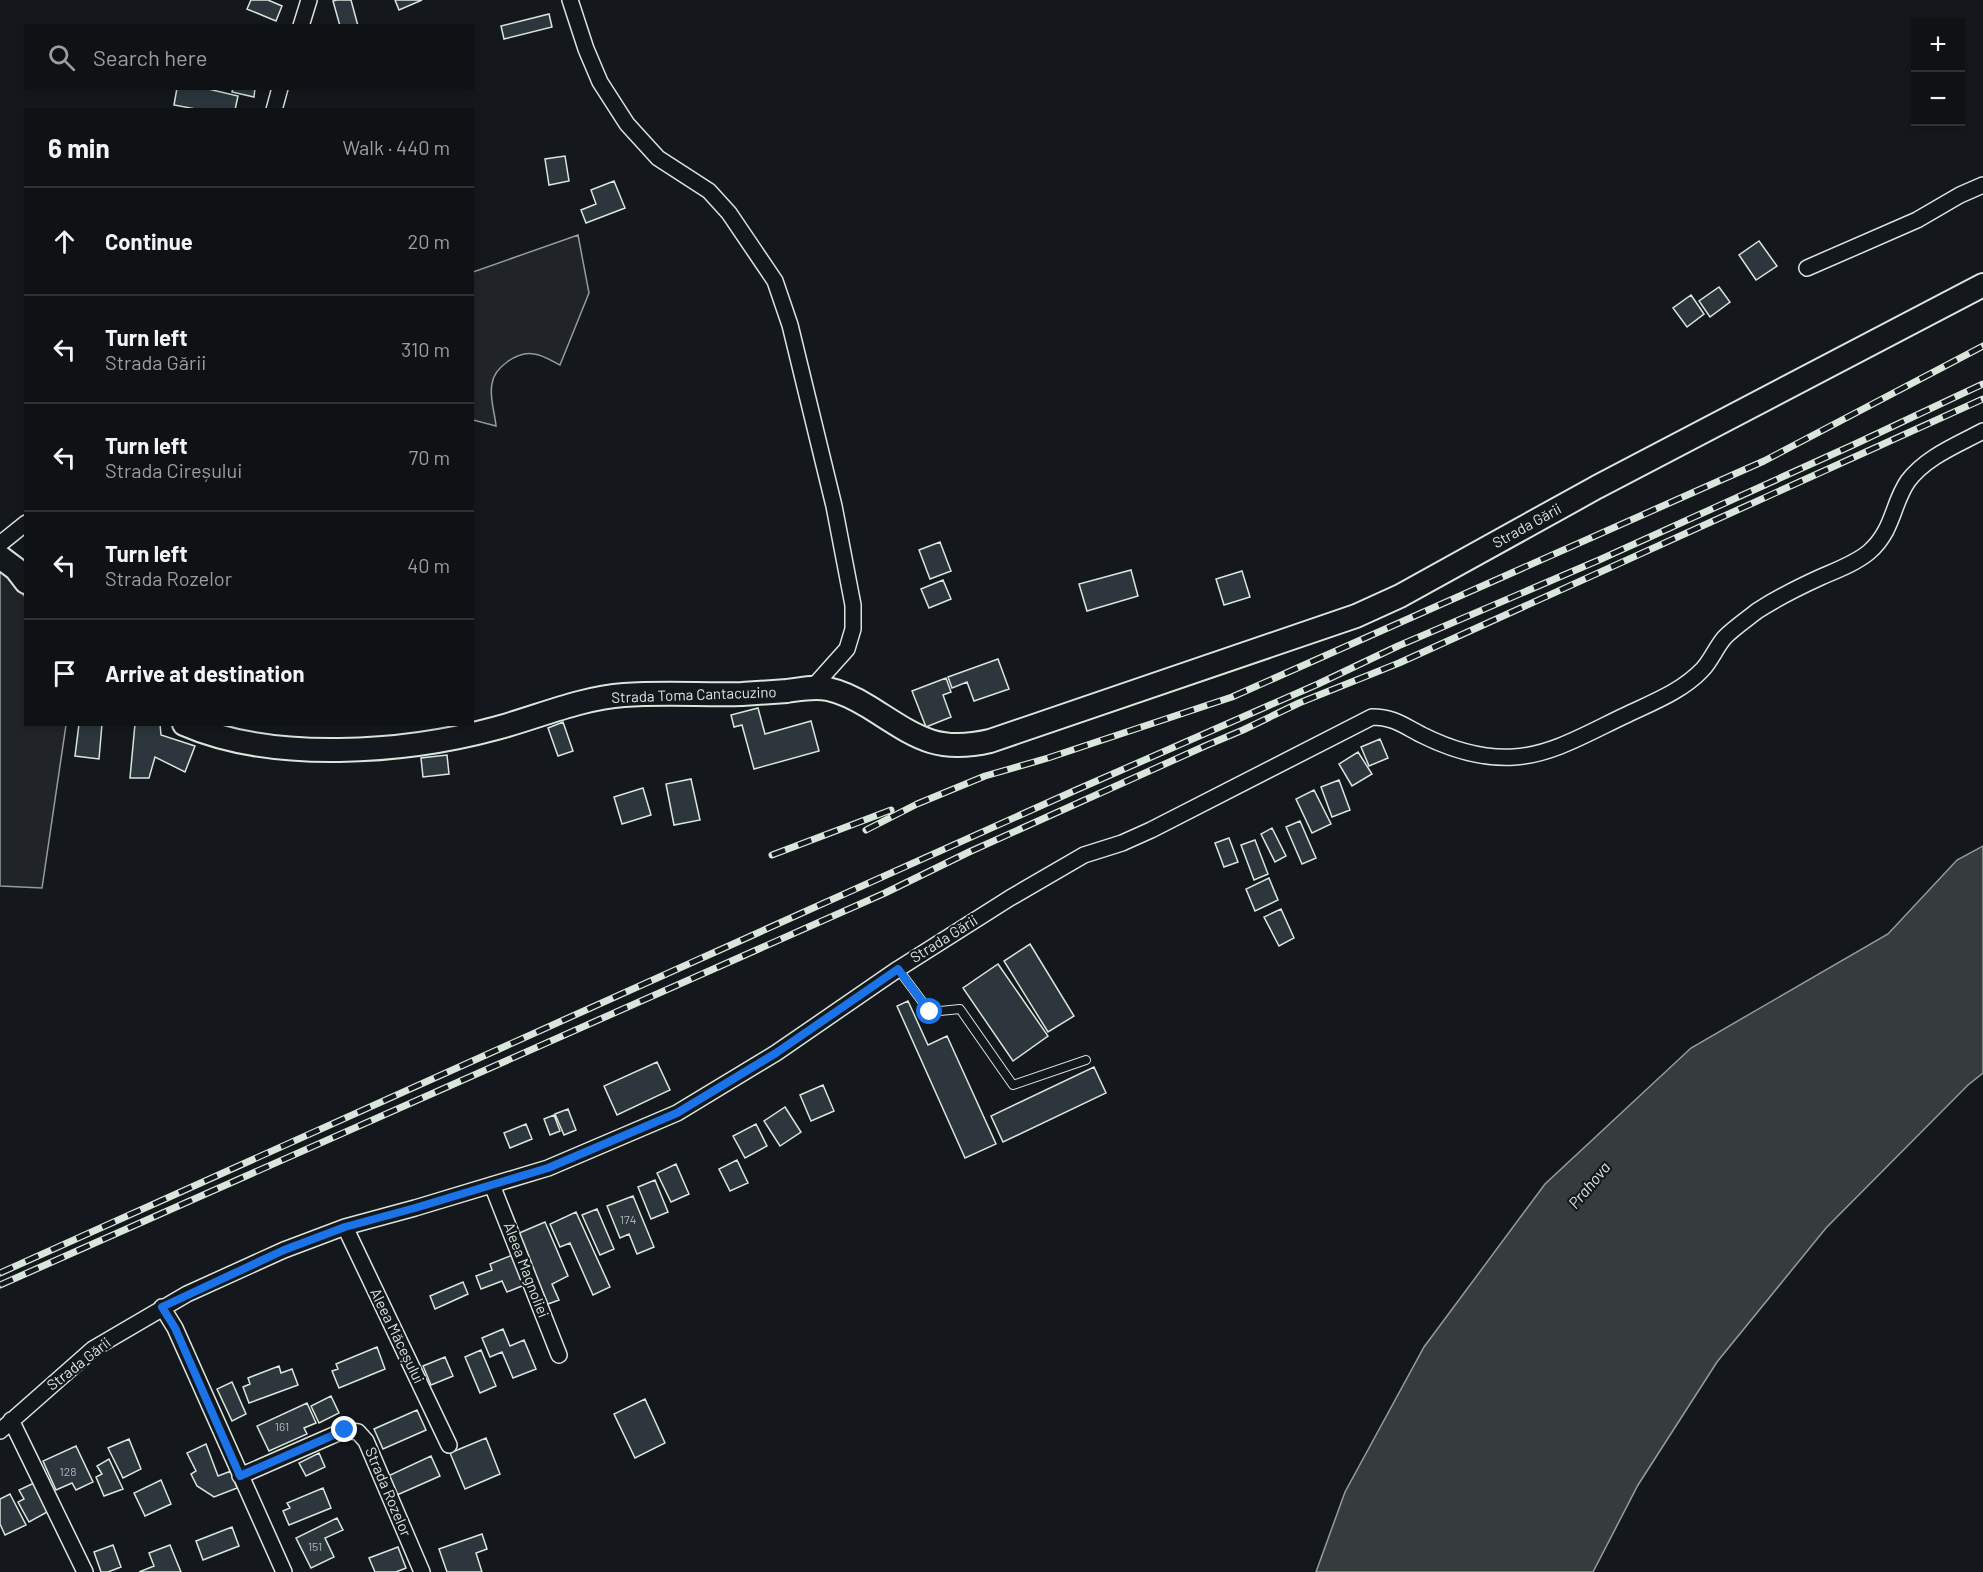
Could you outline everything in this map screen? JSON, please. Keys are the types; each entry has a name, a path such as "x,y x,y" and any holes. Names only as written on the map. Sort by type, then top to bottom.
{"street":[{"path":"302,24 309,0"},
{"path":"570,0 586,49 600,82 627,124 658,158 710,191 729,213 775,281 790,325 834,506 853,605 853,629 847,649 813,687"},
{"path":"275,108 279,90"},
{"path":"1806,268 1917,220 1960,195 1983,185"},
{"name":"Strada Gării","path":"1052,722 1356,616 1400,596 1597,487 1983,285"},
{"name":"Strada Gării","path":"0,1431 93,1349 162,1307 284,1250 345,1227 548,1168 677,1113 776,1053 898,969 1084,855 1122,843 1151,830 1372,717 1386,717 1463,752 1515,757 1545,751 1678,690 1702,670 1725,638 1757,611 1867,554 1879,543 1892,521 1902,491 1909,480 1930,460 1983,431"},
{"path":"0,543 24,525"},
{"path":"0,556 16,569 24,579"},
{"name":"Strada Toma Cantacuzino","path":"190,726 235,742 274,748 373,748 429,743 472,735 591,700 622,695 742,694 813,687 828,689 853,698 915,735 941,745 971,746 1052,722"},
{"name":"Aleea Magnoliei","path":"492,1185 559,1355"},
{"name":"Aleea Măceșului","path":"345,1227 449,1445"},
{"path":"162,1307 175,1328 284,1572"},
{"path":"11,1420 85,1572"},
{"name":"Strada Rozelor","path":"240,1476 345,1430 358,1432 366,1441 422,1572"}],"lane":[{"path":"898,969 930,1012 960,1009 1013,1085 1086,1060"}],"shaded area":[{"path":"578,235 589,293 560,365 544,357 528,354 514,358 497,372 491,389 496,426 474,420 474,272"},
{"path":"0,564 24,596 24,726 66,726 42,888 0,886"}],"water":[{"name":"Prahova","path":"1983,846 1983,1073 1968,1085 1826,1228 1717,1362 1638,1485 1593,1572 1316,1572 1345,1492 1424,1347 1545,1184 1691,1048 1888,934 1957,860"}],"building":[{"path":"251,0 268,0 282,6 276,21 247,9"},
{"path":"351,0 357,24 339,24 333,1"},
{"path":"395,0 422,0 399,10"},
{"path":"549,14 552,27 504,39 501,26"},
{"path":"177,90 212,90 238,96 235,108 190,108 174,105"},
{"path":"232,90 255,90 254,97 232,92"},
{"path":"565,156 569,181 549,185 545,159"},
{"path":"614,181 625,208 586,223 581,210 596,204 591,190"},
{"path":"1759,241 1777,266 1756,280 1739,255"},
{"path":"1719,287 1730,302 1710,317 1699,301"},
{"path":"1691,295 1704,314 1687,327 1673,308"},
{"path":"940,542 951,571 930,579 919,550"},
{"path":"1131,570 1138,596 1087,611 1079,584"},
{"path":"1242,571 1250,597 1224,605 1216,579"},
{"path":"943,580 951,599 929,608 921,589"},
{"path":"998,659 1009,689 974,701 967,682 952,688 948,677"},
{"path":"946,678 951,692 943,695 951,717 926,727 912,691"},
{"path":"758,708 765,734 811,721 819,751 754,769 742,725 734,727 731,715"},
{"path":"563,722 573,751 558,756 548,728"},
{"path":"79,726 102,726 99,759 75,756"},
{"path":"135,726 160,726 161,735 195,746 185,772 155,757 149,778 130,778"},
{"path":"1380,739 1388,758 1369,766 1361,747"},
{"path":"1358,752 1372,774 1352,786 1339,764"},
{"path":"447,755 449,774 423,777 421,758"},
{"path":"691,779 700,820 674,825 666,784"},
{"path":"1339,780 1350,810 1332,817 1321,787"},
{"path":"643,788 651,815 622,824 614,797"},
{"path":"1314,790 1331,824 1312,833 1296,799"},
{"path":"1300,821 1316,858 1302,864 1286,827"},
{"path":"1272,828 1286,856 1275,862 1261,834"},
{"path":"1229,838 1238,862 1224,867 1215,843"},
{"path":"1255,840 1268,874 1254,880 1241,845"},
{"path":"1269,878 1278,900 1255,911 1246,889"},
{"path":"1281,909 1294,938 1279,946 1264,917"},
{"path":"1030,944 1074,1016 1048,1032 1004,961"},
{"path":"998,964 1048,1036 1013,1061 963,988"},
{"path":"908,1001 928,1045 947,1036 996,1144 965,1158 897,1006"},
{"path":"657,1062 670,1090 617,1115 604,1086"},
{"path":"1094,1067 1106,1093 1003,1142 991,1116"},
{"path":"823,1085 834,1111 811,1121 800,1095"},
{"path":"785,1107 801,1132 780,1146 764,1121"},
{"path":"568,1109 576,1130 564,1135 555,1114"},
{"path":"554,1115 560,1131 550,1135 544,1119"},
{"path":"526,1124 532,1139 510,1148 504,1133"},
{"path":"756,1124 767,1146 745,1158 733,1136"},
{"path":"737,1160 748,1183 730,1191 719,1169"},
{"path":"676,1164 689,1194 671,1202 657,1173"},
{"path":"655,1180 668,1212 651,1219 638,1187"},
{"path":"633,1196 654,1247 637,1254 629,1234 620,1238 607,1206"},
{"path":"597,1209 614,1249 600,1255 582,1215"},
{"path":"576,1212 610,1287 593,1295 570,1243 560,1247 550,1224"},
{"path":"545,1222 568,1276 552,1284 559,1300 548,1304 517,1234"},
{"path":"515,1254 527,1284 507,1292 502,1281 481,1289 476,1276 492,1270 490,1264"},
{"path":"463,1282 468,1294 435,1309 430,1296"},
{"path":"503,1329 510,1346 524,1340 536,1369 513,1378 502,1352 490,1357 482,1338"},
{"path":"377,1347 385,1369 339,1388 332,1371 338,1369 336,1364"},
{"path":"481,1350 496,1386 480,1393 465,1357"},
{"path":"445,1357 453,1376 431,1385 423,1366"},
{"path":"279,1366 281,1373 292,1369 298,1385 249,1403 243,1387 250,1384 248,1378"},
{"path":"232,1382 246,1414 232,1421 217,1389"},
{"path":"331,1396 339,1413 319,1423 311,1406"},
{"path":"645,1399 665,1443 635,1458 614,1414"},
{"path":"307,1403 316,1423 304,1428 307,1434 269,1451 257,1426"},
{"path":"417,1410 426,1430 383,1449 374,1429"},
{"path":"486,1438 500,1474 465,1489 450,1453"},
{"path":"129,1439 141,1469 123,1478 108,1448"},
{"path":"206,1444 218,1476 231,1471 237,1488 214,1497 197,1486 191,1474 196,1471 187,1453"},
{"path":"76,1446 93,1482 76,1490 72,1483 56,1490 43,1461"},
{"path":"319,1453 325,1467 306,1476 299,1463"},
{"path":"431,1456 440,1476 397,1495 388,1476"},
{"path":"109,1459 123,1489 104,1496 96,1477 102,1474 97,1466"},
{"path":"161,1480 171,1504 145,1516 134,1493"},
{"path":"34,1483 49,1511 29,1522 18,1502 24,1499 19,1490"},
{"path":"323,1488 331,1508 289,1525 283,1511 290,1508 287,1503"},
{"path":"10,1494 26,1525 5,1535 0,1524 0,1499"},
{"path":"337,1518 343,1530 325,1538 334,1557 311,1568 296,1538"},
{"path":"232,1527 239,1546 203,1560 196,1541"},
{"path":"482,1534 487,1549 476,1553 482,1572 447,1572 439,1549"},
{"path":"113,1545 121,1567 101,1572 94,1552"},
{"path":"170,1545 181,1572 139,1572 154,1566 149,1553"},
{"path":"398,1547 406,1568 396,1572 375,1572 369,1558"}],"railway":[{"path":"866,830 917,804 985,776 1048,758 1232,697 1764,461 1983,346"},
{"path":"0,1273 1076,790 1318,684 1398,646 1599,560 1983,384"},
{"path":"0,1285 885,893 969,852 1299,703 1399,663 1983,399"},
{"path":"772,855 891,810"}],"route":[{"path":"345,1430 240,1476 175,1328 162,1307 284,1250 345,1227 548,1168 677,1113 776,1053 898,969 930,1012"}]}
